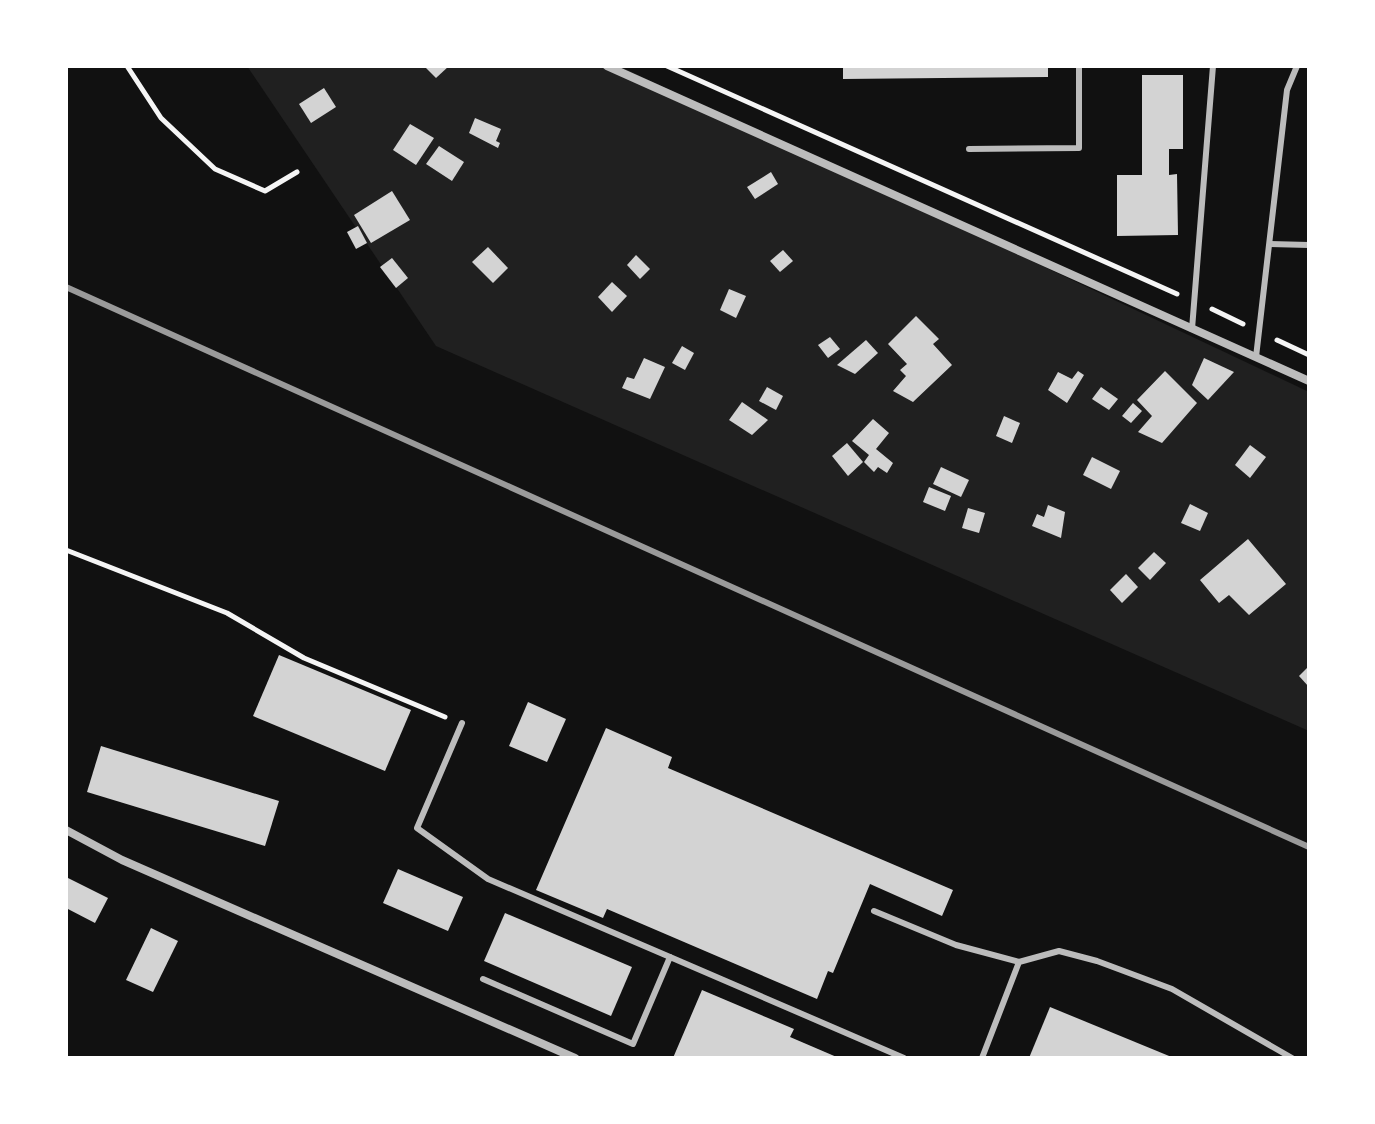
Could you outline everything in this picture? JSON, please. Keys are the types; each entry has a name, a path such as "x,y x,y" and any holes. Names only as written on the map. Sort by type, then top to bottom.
{"street":[{"path":"607,66 1309,381"},
{"path":"66,830 122,860 575,1058"}],"lane":[{"path":"969,149 1079,148 1079,66"},
{"path":"1192,329 1213,66"},
{"path":"1256,357 1287,90 1297,66"},
{"path":"1270,244 1309,245"},
{"path":"462,723 417,828 488,879 904,1058"},
{"path":"874,911 956,945 1019,962 1059,951 1097,961 1172,989 1292,1058"},
{"path":"483,979 633,1044 670,957"},
{"path":"982,1058 1019,962"}],"path":[{"path":"127,66 161,118 215,169 265,191 297,172"},
{"path":"667,66 1309,355"},
{"path":"66,550 227,613 304,658 462,723"}],"shaded area":[{"path":"247,66 619,66 1309,392 1309,731 436,346"}],"building":[{"path":"424,66 449,66 436,78"},
{"path":"843,66 1048,66 1048,77 843,79"},
{"path":"1142,75 1183,75 1183,149 1169,149 1169,175 1177,174 1178,235 1117,236 1117,175 1142,175"},
{"path":"324,88 336,107 311,123 299,104"},
{"path":"475,118 501,129 496,141 500,143 498,148 469,133"},
{"path":"410,124 434,138 416,165 393,150"},
{"path":"439,146 464,162 452,181 426,164"},
{"path":"771,172 778,184 755,199 747,187"},
{"path":"392,191 410,220 371,243 354,215"},
{"path":"358,226 367,243 356,249 347,232"},
{"path":"488,247 508,268 493,283 472,262"},
{"path":"783,250 793,261 780,272 770,261"},
{"path":"636,255 650,269 640,279 627,265"},
{"path":"392,258 408,278 396,288 380,267"},
{"path":"612,282 627,296 612,312 598,297"},
{"path":"729,289 746,296 736,318 720,310"},
{"path":"916,316 939,339 933,344 952,365 913,402 893,391 906,376 900,370 907,364 888,344"},
{"path":"830,337 840,349 828,358 818,345"},
{"path":"866,340 878,353 855,374 837,365"},
{"path":"682,346 694,353 685,370 672,363"},
{"path":"644,358 665,367 650,399 622,388 627,377 634,379"},
{"path":"1204,358 1234,372 1208,400 1192,385"},
{"path":"1078,371 1084,375 1067,403 1048,390 1058,372 1072,379"},
{"path":"1165,371 1197,403 1162,443 1138,432 1152,416 1137,400"},
{"path":"767,387 783,396 776,410 759,401"},
{"path":"1101,387 1118,399 1109,410 1092,399"},
{"path":"742,402 768,420 752,435 729,420"},
{"path":"1133,403 1142,411 1131,423 1122,416"},
{"path":"1004,416 1020,423 1012,443 996,436"},
{"path":"873,419 889,433 876,449 893,463 887,473 878,467 874,472 864,462 869,455 852,441"},
{"path":"847,443 863,462 848,476 832,456"},
{"path":"1250,445 1266,457 1250,478 1235,465"},
{"path":"1092,457 1120,471 1111,489 1083,475"},
{"path":"941,467 969,480 961,497 933,484"},
{"path":"929,487 951,496 945,511 923,502"},
{"path":"1190,504 1208,513 1200,531 1181,523"},
{"path":"1048,505 1065,512 1061,538 1032,526 1037,514 1044,517"},
{"path":"968,508 985,513 979,533 962,528"},
{"path":"1248,539 1286,584 1249,615 1229,595 1219,603 1200,580"},
{"path":"1154,552 1166,563 1150,580 1138,568"},
{"path":"1126,574 1138,587 1122,603 1110,590"},
{"path":"279,655 411,710 385,771 253,716"},
{"path":"1309,666 1309,687 1299,676"},
{"path":"528,702 566,719 547,762 509,746"},
{"path":"606,728 672,757 668,768 953,890 942,916 870,884 833,973 828,971 817,999 607,909 603,918 536,890"},
{"path":"101,746 279,801 265,846 87,792"},
{"path":"398,869 463,897 448,931 383,903"},
{"path":"66,877 108,898 95,923 66,908"},
{"path":"505,913 632,967 611,1016 484,961"},
{"path":"151,928 178,941 153,992 126,980"},
{"path":"702,990 794,1029 790,1037 839,1058 673,1058"},
{"path":"1050,1007 1174,1058 1029,1058"}],"railway":[{"path":"66,287 1309,847"}]}
